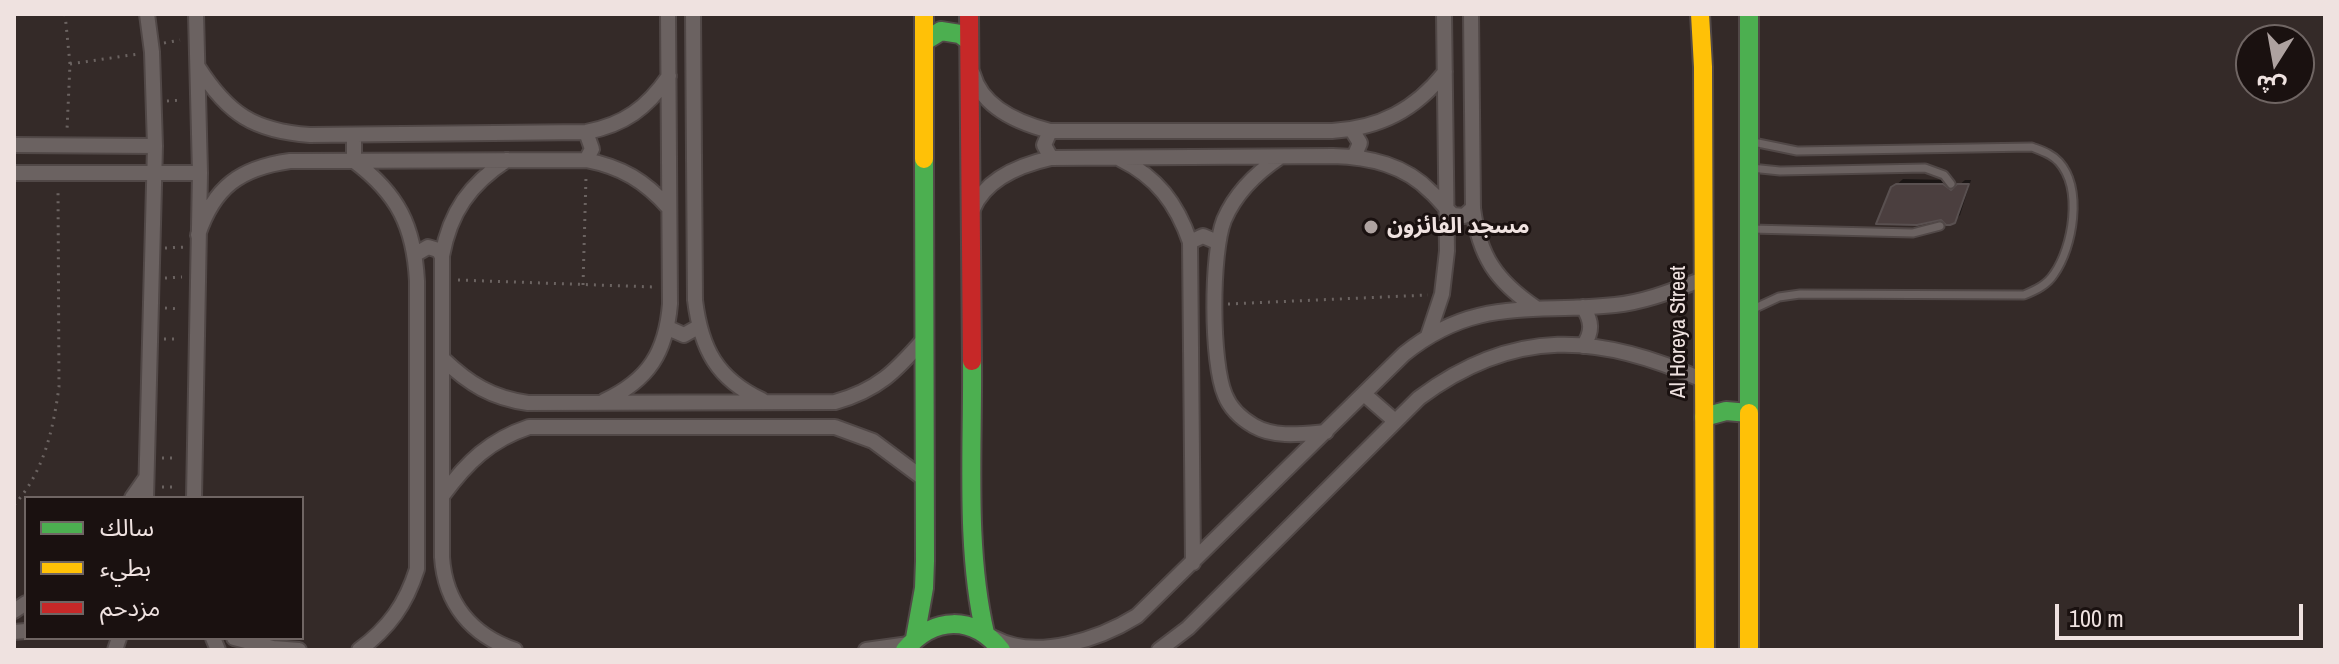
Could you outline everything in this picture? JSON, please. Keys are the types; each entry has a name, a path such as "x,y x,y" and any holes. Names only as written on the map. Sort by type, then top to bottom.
{"street":[{"path":"146,487 155,146 152,49 147,14"},
{"path":"194,493 200,173 196,14"},
{"path":"600,402 637,382 662,348 668,328 668,14"},
{"path":"693,14 695,300 698,327 716,365 747,393 766,402"},
{"path":"910,644 924,588 924,14"},
{"path":"969,14 974,558 979,607 986,633 1001,650"},
{"path":"1428,336 1442,294 1447,251 1444,14"},
{"path":"1471,14 1473,208 1476,233 1498,277 1515,294 1536,308"},
{"name":"Al Horeya Street","path":"1700,14 1703,67 1705,650"},
{"path":"1749,14 1749,650"},
{"path":"925,41 941,31 951,30 968,40"},
{"path":"1444,42 1461,36 1471,43"},
{"path":"970,64 976,85 990,102 1008,116 1050,131 1352,130 1388,120 1405,111 1420,100 1445,72"},
{"path":"198,67 226,105 244,119 265,129 310,135 586,132 625,121 643,109 669,76"},
{"path":"1352,130 1360,143 1354,157"},
{"path":"1050,131 1044,145 1051,158"},
{"path":"586,132 592,149 586,160"},
{"path":"354,135 354,161 388,191 401,211 416,254 417,569 402,607 389,624 359,650"},
{"path":"14,145 155,146"},
{"path":"972,214 978,198 993,183 1021,167 1051,158 1117,157 1354,157 1386,164 1415,178 1453,215 1460,217 1473,208"},
{"path":"1117,157 1138,168 1164,191 1183,220 1190,242 1193,563"},
{"path":"1280,157 1262,169 1233,202 1217,242 1219,377 1225,397 1238,414 1255,427 1275,434 1326,432"},
{"path":"507,160 469,190 446,232 442,256 443,571 449,593 460,614 496,644 515,650"},
{"path":"198,241 206,211 221,191 241,175 265,165 290,161 586,160 611,165 633,175 653,190 669,208"},
{"path":"14,173 200,173"},
{"path":"1190,242 1203,236 1217,242"},
{"path":"416,254 428,247 438,250 442,256"},
{"path":"866,650 910,644 925,630 949,623 962,623 1002,642 1064,647 1116,629 1137,616 1404,354 1428,336 1453,323 1508,308 1583,307 1645,300 1703,279"},
{"path":"1583,307 1588,314 1591,331 1583,346"},
{"path":"668,328 684,335 698,327"},
{"path":"443,359 477,388 493,396 528,403 835,402 876,387 893,374 924,339"},
{"path":"1159,650 1188,628 1395,421 1448,376 1481,360 1516,349 1583,346 1645,356 1703,380"},
{"path":"1364,394 1395,421"},
{"path":"835,402 842,406 845,414 842,422 835,427"},
{"path":"528,403 524,418 529,427"},
{"path":"1704,417 1726,411 1749,413"},
{"path":"442,495 473,457 499,439 529,427 835,427 873,441 924,479"},
{"path":"417,569 429,576 443,571"},
{"path":"242,640 277,649 299,650"}],"lane":[{"path":"1748,140 1780,149 1806,151 2032,147 2047,152 2059,162 2067,175 2073,210 2070,234 2053,276 2040,288 2024,295 1810,294 1779,297 1749,311"},
{"path":"1748,168 1780,171 1925,168 1944,175 1951,184"},
{"path":"1749,229 1913,233 1940,226"}],"path":[{"path":"65,14 70,64 66,145"},
{"path":"70,64 152,49 196,37"},
{"path":"154,102 199,99"},
{"path":"583,285 586,160"},
{"path":"14,505 33,479 46,453 57,403 58,173"},
{"path":"152,248 198,241"},
{"path":"151,278 197,277"},
{"path":"442,279 670,288"},
{"path":"1216,304 1442,294"},
{"path":"150,308 197,309"},
{"path":"150,339 196,339"},
{"path":"147,458 194,458"},
{"path":"146,487 194,493"}],"building":[{"path":"1896,184 1943,184 1951,190 1957,184 1969,184 1955,223 1946,225 1941,220 1917,225 1876,224 1891,187"}],"traffic: fast":[{"path":"1749,14 1749,413"},
{"path":"925,41 941,31 960,34 968,40"},
{"path":"915,638 924,588 925,561 924,159"},
{"path":"972,361 972,533 985,633"},
{"path":"1704,417 1726,411 1749,413"},
{"path":"905,650 928,631 953,624 978,630 1001,650"}],"traffic: slow":[{"path":"924,14 924,159"},
{"path":"1700,14 1703,67 1705,650"},
{"path":"1749,413 1749,650"}],"traffic: jam":[{"path":"969,14 972,361"}],"place":[{"name":"مسجد الفائزون","path":"1371,227"}]}
